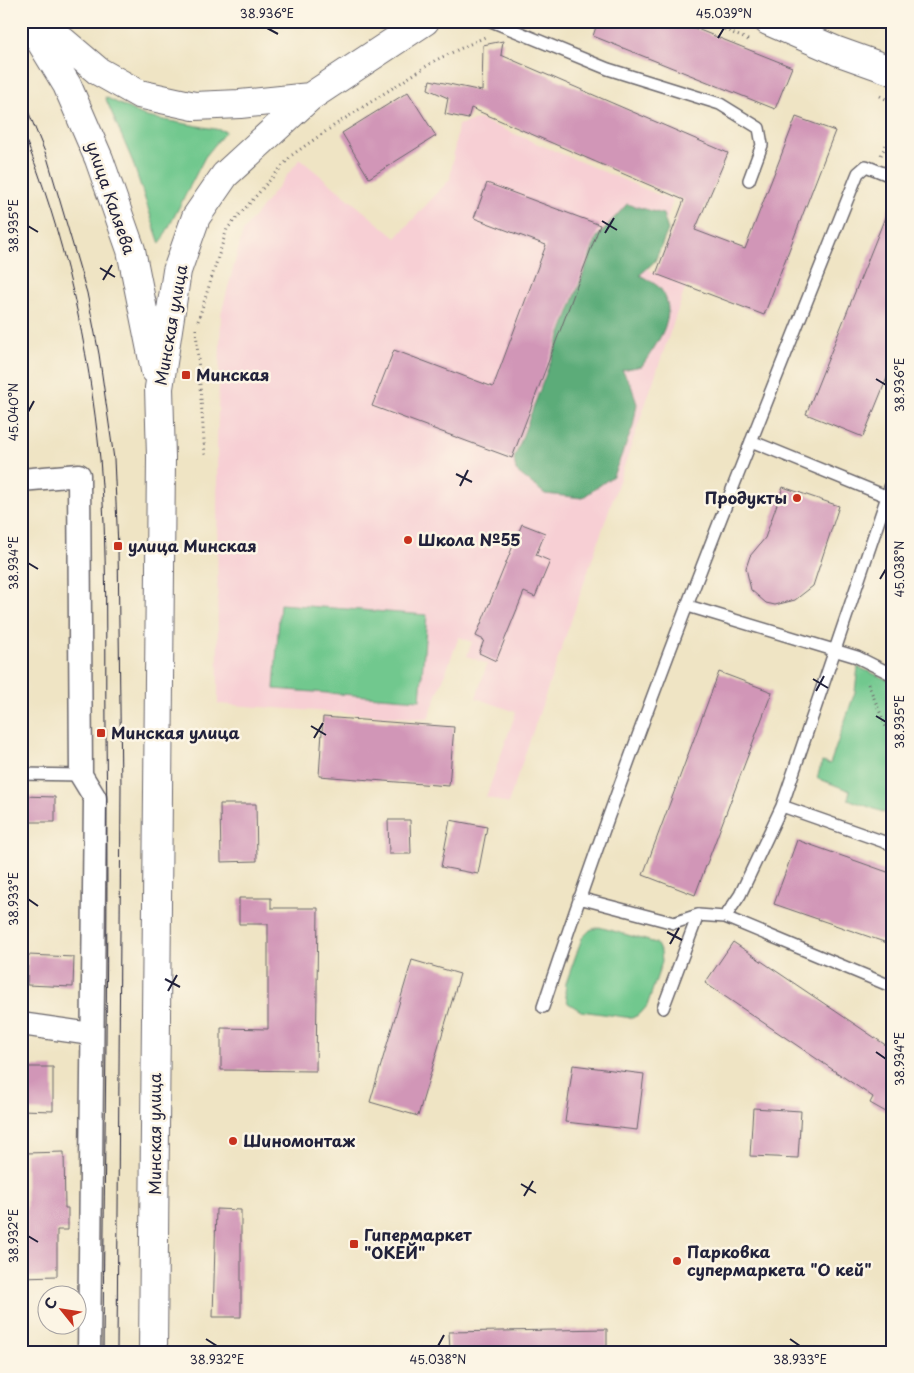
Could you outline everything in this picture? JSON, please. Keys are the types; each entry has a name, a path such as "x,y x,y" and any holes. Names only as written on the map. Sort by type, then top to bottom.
{"main road":[{"name":"улица Каляева","path":"28,21 66,85 99,159 131,250 159,388"},
{"path":"38,21 98,71 139,94 194,106 240,104 310,97 425,21"},
{"path":"768,21 837,51 893,71"},
{"name":"Минская улица","path":"153,1352 161,457 159,388 177,271 196,217 225,176 310,97"}],"street":[{"path":"21,480 79,475 81,775 95,798 89,1352"},
{"path":"21,1024 91,1034"}],"lane":[{"path":"491,21 608,69 720,104 759,128 762,145 749,180"},
{"path":"543,1007 578,898 688,606 751,441 858,173 866,166 892,176"},
{"path":"751,441 889,498"},
{"path":"725,918 740,895 782,806 834,651 889,498 893,480"},
{"path":"688,606 856,658 893,675"},
{"path":"21,774 81,775"},
{"path":"782,806 893,845"},
{"path":"578,898 674,923 698,916 725,918 893,987"},
{"path":"664,1008 698,916"}],"path":[{"path":"205,455 196,327 227,229 292,155 334,125 436,60 483,38 556,21"},
{"path":"880,158 893,131"},
{"path":"856,658 893,743"}],"shaded area":[{"name":"Школа №55","path":"479,119 673,201 649,270 686,286 508,804 486,797 516,712 476,698 487,664 467,656 472,642 459,637 428,719 218,704 217,443 221,314 243,231 300,159 396,238 450,179 458,125"}],"green space":[{"path":"105,97 147,117 226,131 205,157 160,244 132,160"},
{"path":"627,204 663,214 668,230 655,261 640,275 655,284 662,291 667,301 667,320 659,340 642,366 622,370 631,385 637,404 633,427 613,476 582,498 545,494 516,471 514,459 597,237"},
{"path":"280,604 427,615 420,700 274,689"},
{"path":"858,667 893,682 893,816 848,799 850,791 817,778 822,762 830,764 855,692"},
{"path":"599,927 656,943 661,952 662,962 647,1006 640,1014 632,1018 581,1011 568,1003 565,993 566,983 582,938 590,930"}],"building":[{"path":"598,21 677,21 792,67 775,109 593,36"},
{"path":"503,41 501,55 728,153 695,230 745,249 796,117 835,131 764,315 656,274 684,200 471,108 468,119 445,114 448,98 428,89 430,80 482,91 483,45"},
{"path":"408,92 436,136 369,178 342,133"},
{"path":"487,183 600,225 512,458 372,406 394,350 493,387 546,245 474,218"},
{"path":"892,200 893,363 863,437 806,414"},
{"path":"783,487 839,506 813,586 795,600 775,605 766,603 751,590 746,568 750,556 765,538"},
{"path":"522,524 545,533 536,555 550,561 535,597 524,592 496,661 479,653 484,640 476,636"},
{"path":"719,672 772,692 695,895 643,875"},
{"path":"323,717 454,727 449,786 319,776"},
{"path":"21,796 55,797 55,822 21,822"},
{"path":"220,804 256,804 257,861 221,862"},
{"path":"388,820 410,820 411,854 389,854"},
{"path":"450,820 487,827 478,874 441,867"},
{"path":"797,840 893,874 893,945 774,904"},
{"path":"239,898 271,898 271,908 318,908 316,1071 221,1070 221,1028 268,1029 268,924 239,924"},
{"path":"733,942 893,1050 893,1116 870,1103 873,1097 705,983"},
{"path":"28,955 74,957 73,987 27,985"},
{"path":"412,960 460,974 418,1116 370,1102"},
{"path":"573,1065 644,1074 637,1130 565,1122"},
{"path":"21,1067 53,1067 53,1111 21,1110"},
{"path":"753,1108 801,1111 798,1158 750,1156"},
{"path":"64,1152 65,1208 68,1208 68,1230 57,1230 57,1276 21,1277 21,1249 27,1249 26,1153"},
{"path":"216,1209 241,1210 241,1317 213,1317"},
{"path":"607,1329 607,1352 450,1352 449,1332"}],"tram line":[{"path":"21,94 47,157 87,293 99,354 114,459 118,546 121,787 117,1352"},
{"path":"21,128 50,207 73,290 89,375 103,493 106,595 107,886 103,1352"}],"place":[{"name":"Минская","path":"186,375"},
{"name":"Продукты","path":"797,498"},
{"name":"Школа №55","path":"408,540"},
{"name":"улица Минская","path":"118,546"},
{"name":"Минская улица","path":"101,733"},
{"name":"Шиномонтаж","path":"233,1141"},
{"name":"Гипермаркет \"ОКЕЙ\"","path":"354,1244"},
{"name":"Парковка супермаркета \"О кей\"","path":"677,1261"}]}
